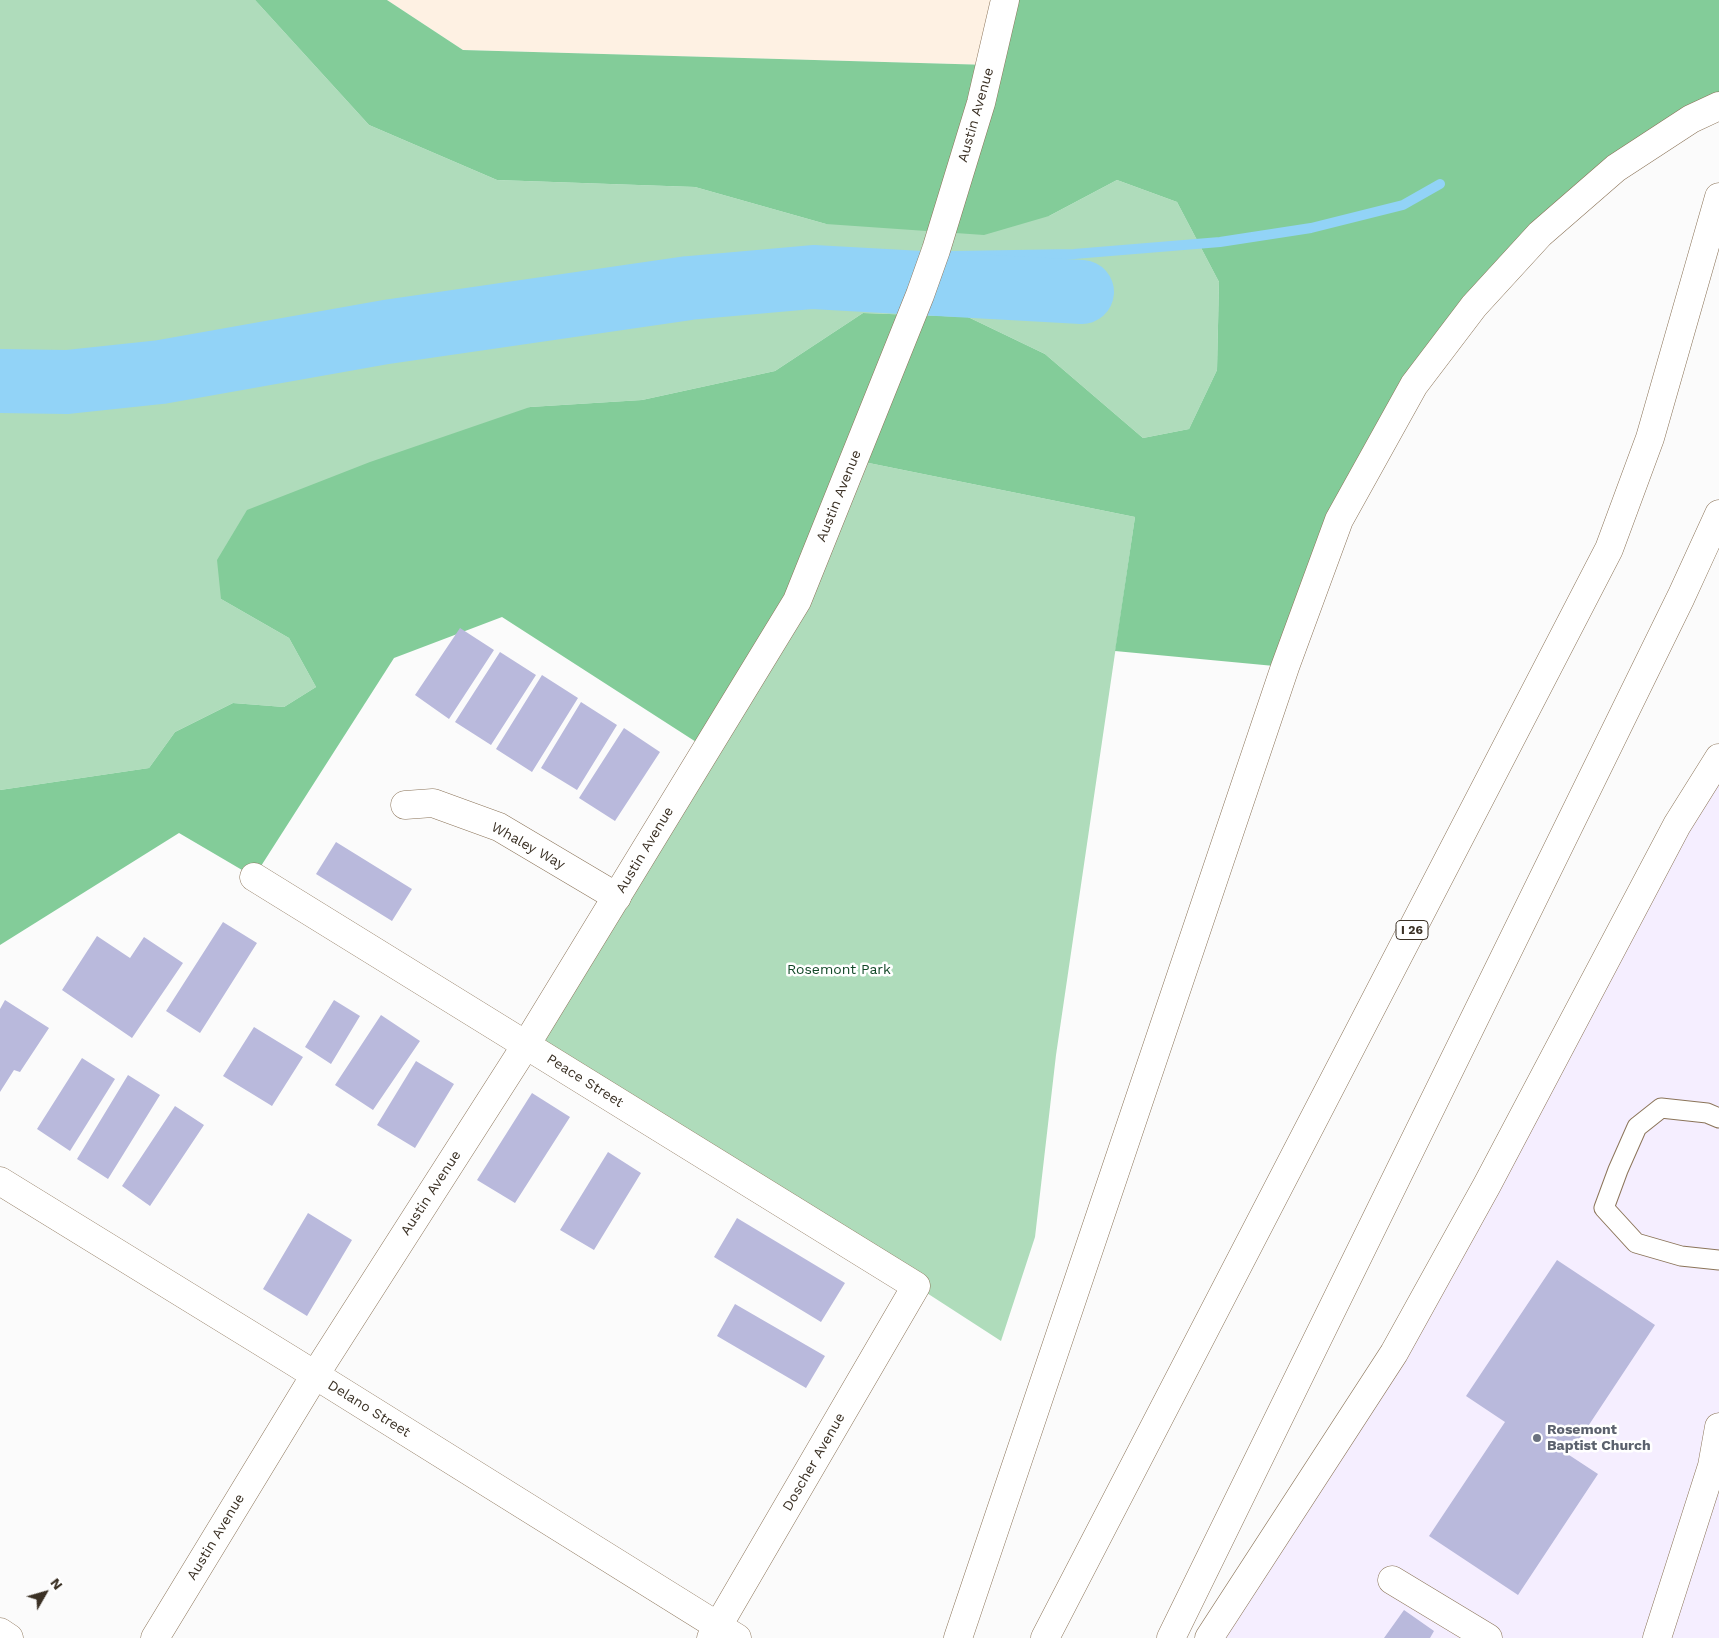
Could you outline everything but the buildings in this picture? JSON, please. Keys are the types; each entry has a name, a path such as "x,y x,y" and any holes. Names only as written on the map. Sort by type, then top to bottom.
{"main road":[{"name":"Austin Avenue","path":"155,1638 314,1375 526,1044 797,601 936,250 981,103 1005,0"},
{"path":"958,1638 1285,667 1339,520 1414,385 1474,306 1540,234 1616,168 1691,120 1719,106"},
{"name":"I 26","path":"1045,1638 1609,549 1650,438 1719,197"},
{"path":"1171,1638 1673,615 1719,514"},
{"path":"1210,1638 1394,1353 1487,1185 1677,825 1719,758"},
{"name":"Whaley Way","path":"406,805 433,804 499,827 617,897"},
{"name":"Peace Street","path":"254,877 916,1286"},
{"name":"Delano Street","path":"0,1182 314,1375 722,1634"},
{"name":"Doscher Avenue","path":"722,1634 916,1286"},
{"path":"1657,1638 1712,1466 1719,1427"},
{"path":"1392,1580 1488,1638"},
{"path":"0,1632 9,1638"}],"lane":[{"path":"1719,1118 1707,1113 1661,1108 1637,1127 1604,1208 1636,1243 1680,1256 1719,1260"}],"shaded area":[{"path":"387,0 1005,0 990,65 463,50"},
{"path":"1719,758 1719,1638 1209,1638 1310,1482"}],"green space":[{"path":"0,0 255,0 369,125 497,180 695,187 826,224 1049,216 1117,180 1177,202 1219,282 1217,370 1189,429 1143,438 1045,354 968,317 863,313 775,371 642,400 530,407 221,599 289,638 316,687 284,707 233,703 175,732 149,768 0,790"},
{"path":"255,0 387,0 463,50 990,65 1005,0 1719,0 1719,106 1616,168 1414,385 1285,667 1115,651 1135,517 854,460 707,749 502,617 394,658 254,877 179,833 0,945 0,790 149,768 175,732 233,703 284,707 316,687 289,638 221,599 217,560 247,510 370,462 530,407 642,400 775,371 863,313 968,317 1045,354 1143,438 1189,429 1217,370 1219,282 1177,202 1117,180 1049,216 984,235 826,224 695,187 497,180 369,125"},
{"name":"Rosemont Park","path":"854,460 1135,517 1056,1055 1035,1237 1001,1341 916,1286 526,1045"}],"waterway":[{"path":"0,377 562,287 893,257 1074,254 1220,242 1311,228 1403,205 1440,184"},
{"path":"0,381 67,382 161,372 386,332 689,288 813,277 1082,292"}],"place":[{"name":"Rosemont Baptist Church","path":"1537,1438"}]}
